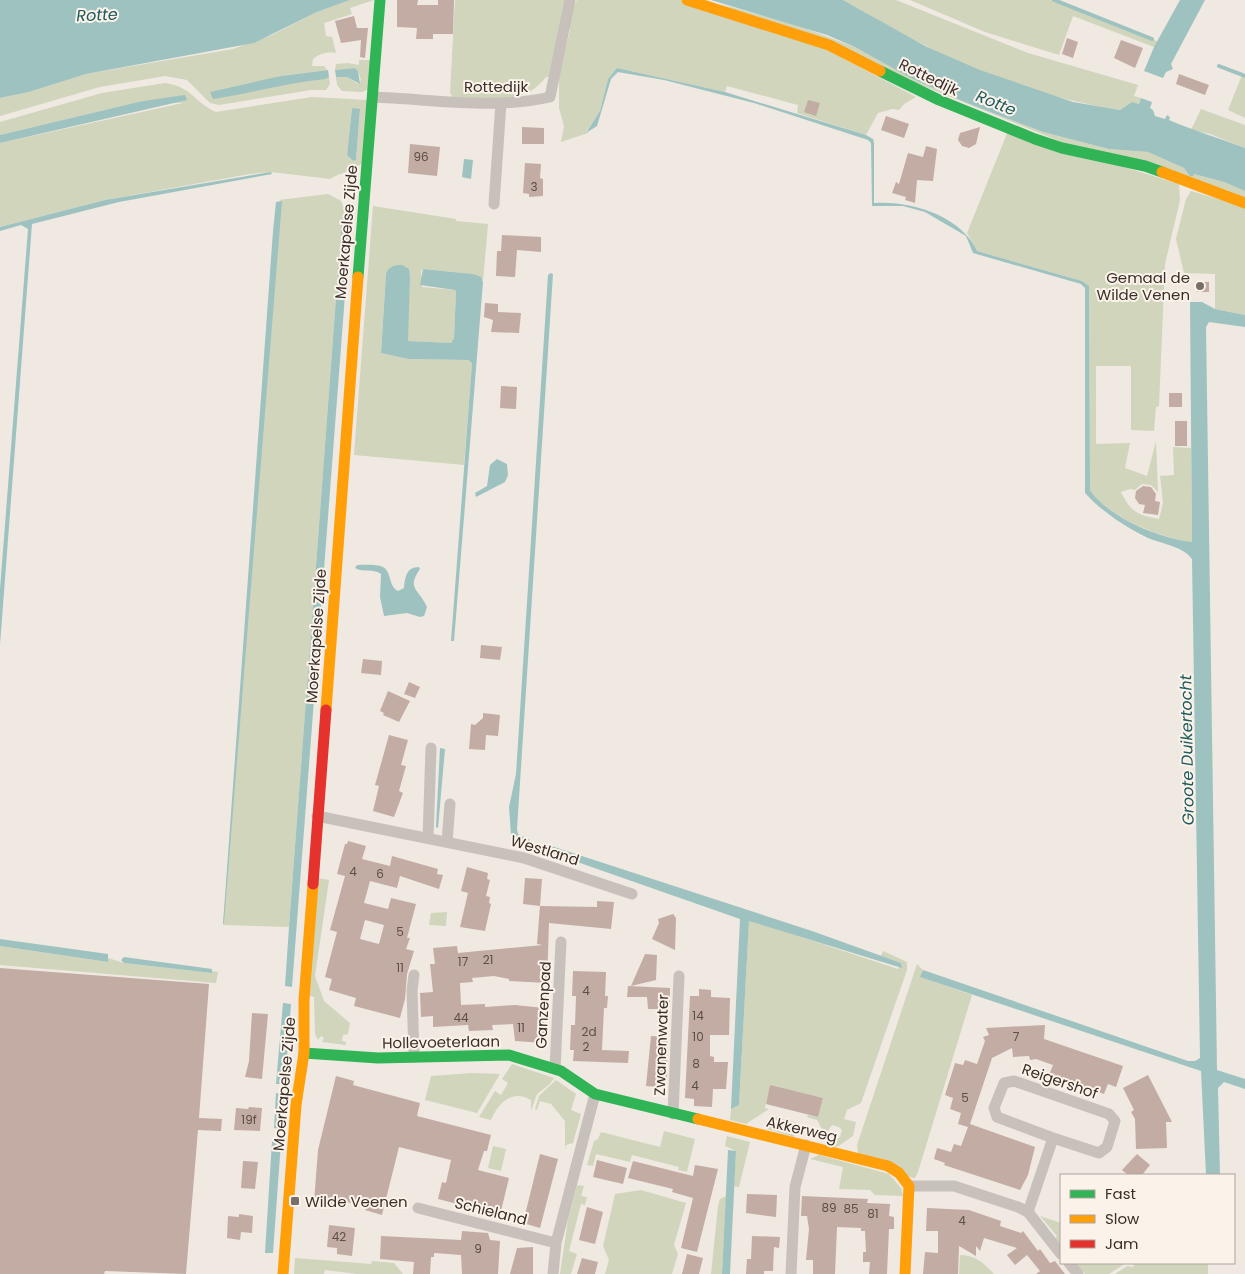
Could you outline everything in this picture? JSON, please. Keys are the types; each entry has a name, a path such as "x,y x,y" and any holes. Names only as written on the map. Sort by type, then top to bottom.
{"street":[{"name":"Moerkapelse Zijde","path":"283,1274 296,1105 302,1084 306,1024 304,1000 316,816 380,0"},
{"name":"Rottedijk","path":"373,97 501,103 526,102 550,97 570,0"},
{"name":"Rottedijk","path":"687,0 829,46 939,100 1035,139 1062,148 1145,166 1245,203"},
{"path":"494,204 501,103"},
{"path":"428,838 431,748"},
{"path":"447,842 450,804"},
{"name":"Westland","path":"316,816 524,858 632,894"},
{"name":"Ganzenpad","path":"555,1068 561,942"},
{"path":"414,975 412,990 414,1057"},
{"name":"Zwanenwater","path":"673,1114 679,976"},
{"name":"Hollevoeterlaan","path":"304,1053 369,1058 499,1054 530,1060 555,1068 595,1094"},
{"name":"Reigershof","path":"1010,1081 1022,1084 1109,1114 1115,1121 1107,1147 1099,1152 1053,1138 997,1117 994,1108 1004,1083 1010,1081"},
{"path":"553,1274 556,1243 595,1094"},
{"name":"Akkerweg","path":"595,1094 888,1166 900,1172 908,1186"},
{"path":"1028,1212 1053,1138"},
{"path":"791,1274 795,1187 806,1145"},
{"path":"905,1274 908,1186 959,1187 1028,1212 1060,1253"},
{"name":"Schieland","path":"418,1208 556,1243"},
{"path":"1070,1264 1078,1274"}],"green space":[{"path":"350,0 374,0 350,8 352,14 324,23 326,36 332,37 336,53 327,52 318,55 313,59 312,66 324,66 327,70 281,76 213,99 282,84 329,77 330,84 326,90 311,90 219,105 210,103 187,80 165,76 100,87 0,116 0,98 29,92 86,74 233,49 272,35 317,12"},
{"path":"455,0 566,0 550,77 546,77 528,92 514,96 514,100 453,97 450,93"},
{"path":"577,0 680,0 814,43 916,97 904,104 899,110 892,109 878,113 866,135 797,113 798,105 727,86 725,92 617,68 608,79 600,111 586,132 588,133 561,142 564,126 559,108 559,72 570,31 570,15"},
{"path":"843,0 896,0 1028,53 1138,85 1134,96 1141,98 1139,104 1132,102 1120,110 1070,100 1020,86 972,68 926,46"},
{"path":"910,0 1055,0 1159,42 1154,47 1073,16 1059,55 985,32"},
{"path":"721,4 796,25 855,47 967,103 1043,132 1109,149 1148,152 1184,168 1187,172 1224,182 1245,191 1245,201 1079,149"},
{"path":"359,60 373,60 369,89 362,92 342,91 337,85 336,77 347,77 358,84 361,80 355,68 335,70 336,64 348,63 359,65"},
{"path":"1242,75 1245,76 1245,118 1228,110"},
{"path":"165,83 187,91 216,112 312,97 367,100 362,163 330,179 271,172 250,174 105,200 0,227 0,143 183,103 138,102 0,135 0,122 102,93","holes":["352,108 360,110 356,160 353,161 347,155"]},
{"path":"1201,109 1245,125 1245,148 1210,134 1191,130"},
{"path":"1008,131 1179,184 1180,200 1165,264 1159,406 1156,407 1154,431 1131,430 1131,366 1096,366 1096,444 1130,443 1125,468 1147,476 1156,441 1158,492 1151,485 1142,484 1135,490 1130,489 1121,492 1128,504 1136,512 1159,519 1163,503 1160,476 1174,475 1173,447 1191,448 1192,543 1150,531 1122,518 1109,510 1090,490 1089,286 1082,281 977,251 967,233"},
{"path":"1191,191 1245,207 1245,315 1215,309 1215,274 1184,273 1176,239 1186,199"},
{"path":"328,194 341,201 347,215 342,218 289,927 223,925 281,201 279,200"},
{"path":"373,206 456,219 456,221 488,224 483,282 483,280 473,274 423,269 421,271 422,287 455,290 456,292 454,338 451,343 407,341 410,278 386,274 381,353 408,359 468,360 472,363 464,465 354,455"},
{"path":"318,878 329,880 315,976 324,1001 350,1023 348,1034 343,1035 342,1041 346,1042 346,1045 322,1042 324,1038 321,1036 318,1040 315,1034 314,997 310,996"},
{"path":"447,912 446,926 429,925 431,913"},
{"path":"749,920 898,969 901,963 881,956 883,951 907,962 907,970 861,1103 847,1110 844,1119 856,1122 853,1136 837,1147 829,1146 825,1139 828,1137 834,1140 840,1137 842,1130 839,1127 832,1125 825,1135 817,1120 807,1117 808,1115 818,1117 823,1098 770,1086 765,1108 769,1109 746,1124 730,1120 731,1109 739,1105"},
{"path":"0,946 107,962 108,958 124,963 212,973 212,971 218,972 216,983 0,965"},
{"path":"917,964 923,970 921,977 972,995 918,1172 915,1178 912,1178 858,1153 857,1145"},
{"path":"512,1064 554,1078 550,1084 537,1094 531,1111 531,1100 518,1096 502,1103 491,1120 479,1117 495,1091 501,1095 508,1083 502,1079"},
{"path":"472,1073 500,1074 477,1113 425,1100 431,1076"},
{"path":"556,1080 576,1094 571,1110 581,1114 573,1143 566,1145 565,1149 565,1121 551,1104 540,1101 537,1110 535,1109 539,1096"},
{"path":"773,1116 798,1123 794,1137 767,1129 766,1122"},
{"path":"664,1131 695,1139 687,1172 678,1170 679,1167 632,1155 630,1162 596,1154 593,1166 587,1165 594,1141 598,1139 601,1132 660,1147"},
{"path":"727,1136 750,1142 739,1187 734,1186 736,1151 725,1146"},
{"path":"493,1146 506,1149 501,1171 488,1168"},
{"path":"819,1155 889,1174 901,1188 903,1196 875,1195 870,1190 839,1189 843,1167 810,1159"},
{"path":"577,1185 584,1186 581,1196 587,1197 585,1205 581,1204 569,1251 577,1254 571,1274 560,1274 568,1220"},
{"path":"641,1190 686,1203 674,1245 678,1254 672,1274 605,1274 609,1260 603,1246 615,1194"},
{"path":"726,1196 722,1274 711,1274 718,1206 720,1199"},
{"path":"1040,1216 1060,1223 1060,1244 1055,1238 1057,1236"},
{"path":"960,1255 970,1256 979,1260 994,1274 959,1274"},
{"path":"295,1258 371,1264 372,1261 394,1263 403,1274 357,1274 325,1270 324,1274 294,1274"},
{"path":"1076,1264 1124,1264 1109,1274 1085,1274"},
{"path":"1134,1264 1208,1264 1208,1274 1115,1274 1127,1266 1133,1267"}],"water":[{"name":"Rotte","path":"0,0 350,0 317,12 254,43 86,74 29,92 0,98"},
{"name":"Rotte","path":"711,0 843,0 927,47 980,70 1073,102 1120,110 1132,102 1139,104 1141,98 1152,102 1150,108 1155,116 1165,119 1167,115 1170,117 1169,120 1245,148 1245,191 1224,182 1194,174 1190,176 1184,168 1148,152 1109,149 1043,132 967,103 911,78 855,47 827,35"},
{"path":"1180,0 1205,0 1171,64 1173,69 1166,72 1163,78 1144,71 1154,47"},
{"path":"355,68 358,71 360,84 347,77 336,77 335,70"},
{"path":"617,68 725,92 866,135 873,139 874,143 874,203 903,204 933,213 960,228 970,239 977,251 1082,281 1089,286 1090,490 1098,500 1122,518 1151,531 1192,542 1190,302 1202,302 1215,309 1245,315 1245,327 1209,322 1206,327 1217,1070 1245,1079 1245,1089 1224,1082 1218,1088 1220,1174 1206,1174 1201,1071 920,977 923,970 1188,1061 1195,1061 1200,1058 1192,559 1188,554 1170,545 1150,539 1128,527 1105,511 1085,493 1085,288 1081,284 973,253 966,236 925,212 903,206 872,206 871,143 868,140 754,103 664,80 618,72 611,79 597,126 586,133 600,111 608,79"},
{"path":"328,70 329,77 325,79 213,99 210,92 281,76"},
{"path":"185,95 187,100 0,143 0,135 138,102"},
{"path":"352,108 360,109 356,160 353,161 347,155"},
{"path":"464,159 473,160 471,179 462,177"},
{"path":"271,172 272,174 119,202 32,224 0,645 0,589 28,229 21,225 0,231 0,227 105,200"},
{"path":"282,201 223,924 273,231 276,202"},
{"path":"347,215 350,216 350,230 292,987 285,986 289,927 342,218"},
{"path":"402,265 409,269 410,278 408,341 451,343 454,338 456,292 455,290 420,285 423,269 473,274 481,277 483,282 454,641 451,641 472,363 468,360 408,359 381,353 386,274 392,266"},
{"path":"553,274 517,829 518,834 530,840 529,843 511,836 509,807 516,774 548,275"},
{"path":"497,459 507,464 508,475 505,482 476,497 475,493 487,486 490,465"},
{"path":"357,565 383,567 388,572 393,586 398,591 404,588 409,571 419,567 414,585 427,607 424,616 420,617 407,613 384,616 380,597 381,574 375,571 355,568"},
{"path":"440,748 445,749 438,828 436,827"},
{"path":"545,844 812,931 901,963 902,968 749,921 739,1105 731,1109 740,919 543,850"},
{"path":"0,939 108,954 108,962 0,946"},
{"path":"124,957 212,969 212,973 124,963 121,960"},
{"path":"283,1003 291,1004 285,1084 276,1084"},
{"path":"276,1093 285,1094 282,1129 274,1128"},
{"path":"272,1141 281,1142 273,1253 265,1253"},
{"path":"728,1150 736,1151 730,1274 722,1274"}],"building":[{"path":"397,0 418,0 417,5 438,5 438,0 454,0 453,34 433,34 433,39 416,39 417,28 397,27"},
{"path":"354,16 357,28 368,28 365,58 360,57 361,40 341,43 335,21"},
{"path":"1067,38 1078,42 1073,58 1062,54"},
{"path":"1121,40 1143,48 1135,68 1114,58"},
{"path":"1179,74 1209,85 1205,95 1176,84"},
{"path":"808,100 820,103 816,116 804,112"},
{"path":"886,116 909,124 904,138 881,130"},
{"path":"522,127 544,128 544,144 522,144"},
{"path":"980,127 976,144 969,148 962,146 958,140 960,133"},
{"path":"410,144 440,147 437,176 408,173"},
{"path":"926,146 937,149 933,181 917,180 915,203 905,200 906,197 892,193 896,182 899,184 908,153 923,157"},
{"path":"525,163 541,164 540,178 543,179 543,196 529,197 529,194 523,193"},
{"path":"502,235 541,237 541,252 517,250 515,277 496,276 497,251 501,251"},
{"name":"Gemaal de Wilde Venen","path":"1198,282 1209,282 1209,292 1197,292"},
{"path":"485,303 498,304 498,312 521,313 519,333 491,332 493,320 484,317"},
{"path":"501,386 517,387 516,409 500,408"},
{"path":"1169,393 1182,393 1182,407 1169,407"},
{"path":"1175,421 1187,421 1187,446 1175,446"},
{"path":"1143,486 1151,487 1156,494 1155,501 1160,502 1158,515 1143,513 1145,505 1139,504 1135,498 1136,491"},
{"path":"481,645 502,647 500,660 480,658"},
{"path":"363,659 382,661 381,675 361,673"},
{"path":"409,682 420,687 415,698 404,694"},
{"path":"388,691 410,701 399,722 383,715 384,713 380,711"},
{"path":"483,713 500,715 498,736 486,735 485,750 469,749 471,724 475,725 483,718"},
{"path":"389,735 408,740 401,765 406,766 399,791 403,793 394,817 373,811 379,786 375,785"},
{"path":"348,841 366,846 362,859 390,866 392,856 438,869 437,874 443,875 439,889 400,876 397,888 370,881 364,903 388,909 391,898 416,904 407,938 410,938 406,949 414,951 407,974 405,999 400,1018 354,1006 356,998 329,990 332,979 325,977 337,932 330,930 345,876 337,874 345,844","holes":["365,920 384,925 379,944 360,939"]},
{"path":"467,867 488,873 487,879 490,880 486,896 490,897 489,903 491,904 485,931 460,927 468,893 461,891"},
{"path":"525,878 542,879 540,906 523,904"},
{"path":"597,901 614,902 611,929 549,923 547,983 509,981 509,979 494,976 472,978 473,982 460,983 461,1005 485,1004 485,1007 515,1005 544,1008 544,1043 515,1041 513,1024 492,1025 493,1030 469,1031 468,1025 433,1027 433,1016 421,1017 420,993 433,992 430,964 435,964 433,948 457,946 458,953 543,945 537,944 540,906 597,907"},
{"path":"673,914 676,918 675,950 652,939 659,923 658,919"},
{"path":"645,954 657,955 656,980 631,986"},
{"path":"0,968 209,984 199,1118 222,1119 221,1131 198,1130 186,1274 105,1271 104,1274 0,1274"},
{"path":"573,971 606,972 605,996 608,996 607,1008 604,1008 602,1050 629,1051 628,1063 573,1061 574,1050 570,1050 571,1025 575,1025 576,996 572,996"},
{"path":"628,986 670,988 670,1004 660,1003 660,1009 648,1009 647,997 627,997"},
{"path":"699,989 711,990 711,997 730,998 729,1035 710,1035 710,1056 714,1057 714,1062 728,1062 726,1089 713,1089 712,1107 694,1106 694,1099 685,1098 690,996 699,996"},
{"path":"252,1013 268,1014 262,1079 245,1077 249,1061"},
{"path":"1045,1025 1044,1039 1123,1066 1116,1087 1108,1084 1104,1094 1049,1075 1053,1065 1036,1059 1030,1060 1029,1056 1013,1057 1012,1048 992,1058 970,1124 1035,1147 1028,1175 1020,1190 944,1165 945,1163 934,1159 937,1148 951,1152 954,1144 961,1146 968,1127 958,1124 961,1113 950,1109 953,1098 945,1095 955,1063 963,1065 965,1060 977,1064 985,1041 983,1037 989,1035 986,1028"},
{"path":"651,1036 668,1037 667,1080 658,1080 658,1087 646,1086"},
{"path":"1148,1075 1172,1122 1166,1122 1167,1148 1136,1149 1135,1119 1131,1112 1134,1110 1123,1088"},
{"path":"336,1076 354,1081 353,1085 420,1103 417,1116 491,1135 487,1151 484,1151 478,1170 509,1178 500,1215 438,1199 442,1182 446,1183 451,1160 399,1147 382,1215 365,1210 366,1207 332,1198 332,1204 314,1202 318,1150"},
{"path":"770,1085 823,1098 818,1117 766,1104"},
{"path":"249,1107 262,1108 260,1131 234,1130 236,1108 248,1109"},
{"path":"540,1154 558,1159 540,1228 523,1223"},
{"path":"1137,1154 1150,1165 1143,1174 1127,1174 1122,1170"},
{"path":"597,1160 627,1168 623,1184 593,1177"},
{"path":"243,1161 258,1162 255,1189 241,1188"},
{"path":"633,1161 693,1176 695,1165 718,1169 697,1252 681,1248 693,1198 672,1192 673,1189 628,1178"},
{"path":"747,1194 777,1195 776,1217 746,1213"},
{"path":"802,1196 868,1199 867,1203 890,1204 889,1216 894,1217 894,1229 889,1229 887,1274 869,1274 870,1262 863,1262 863,1252 866,1252 865,1231 861,1231 861,1228 837,1227 835,1274 813,1274 813,1260 806,1260 809,1229 807,1216 801,1216"},
{"path":"587,1207 603,1212 595,1244 579,1240"},
{"path":"927,1208 969,1210 1001,1221 1000,1226 1021,1233 1023,1231 1038,1251 1040,1249 1050,1263 1055,1261 1065,1274 1036,1274 1040,1271 1027,1255 1015,1265 1007,1255 1017,1248 984,1238 980,1251 976,1246 976,1256 959,1246 958,1274 923,1274 925,1252 938,1253 938,1231 926,1231"},
{"path":"239,1214 253,1216 252,1233 241,1232 240,1240 227,1238 228,1216 239,1217"},
{"path":"329,1225 355,1228 352,1256 337,1254 337,1248 327,1247"},
{"path":"462,1231 488,1233 490,1240 500,1241 498,1274 462,1274 461,1255 434,1253 434,1257 431,1257 430,1274 413,1274 414,1262 380,1259 381,1236 461,1240"},
{"path":"752,1236 780,1237 779,1248 774,1247 773,1271 764,1271 764,1274 746,1274 747,1259 751,1259"},
{"path":"533,1247 533,1274 510,1274 517,1248"},
{"path":"687,1254 703,1258 699,1274 682,1274"},
{"path":"582,1258 598,1262 595,1274 577,1274"}],"waterway":[{"path":"1054,0 1152,39"},
{"path":"1219,66 1245,76"}],"traffic: fast":[{"path":"358,277 380,0"},
{"path":"880,71 939,100 1035,139 1062,148 1145,166 1162,172"},
{"path":"304,1053 378,1058 509,1055 561,1071 595,1094 698,1119"}],"traffic: slow":[{"path":"687,0 829,45 880,71"},
{"path":"1162,172 1245,203"},
{"path":"326,710 358,277"},
{"path":"283,1274 296,1105 304,1053 304,1000 313,884"},
{"path":"698,1119 888,1166 899,1173 909,1186 905,1274"}],"traffic: jam":[{"path":"313,884 326,710"}],"place":[{"name":"Gemaal de Wilde Venen","path":"1200,286"},
{"name":"Wilde Veenen","path":"295,1201"}],"water label":[{"name":"Groote Duikertocht","path":"1187,750"}]}
